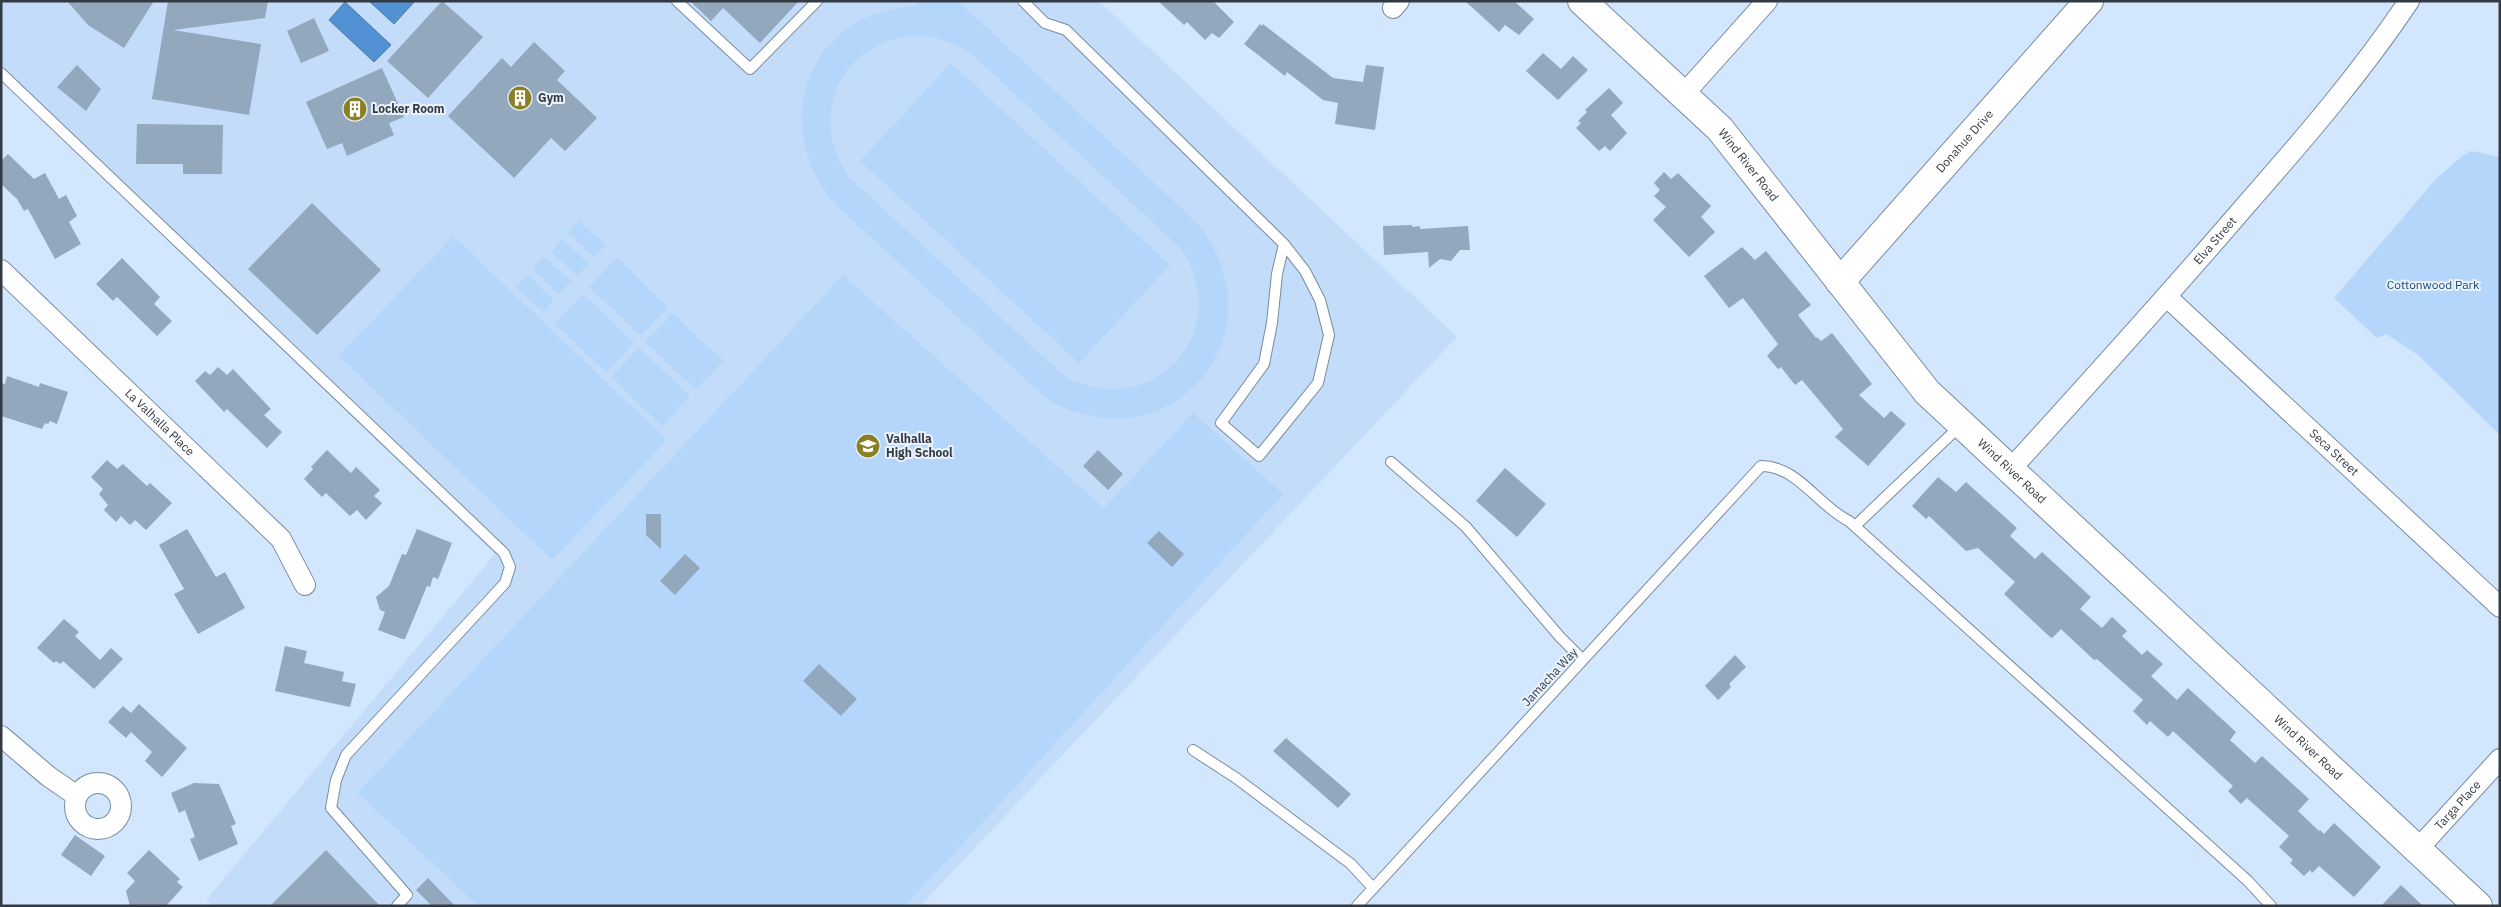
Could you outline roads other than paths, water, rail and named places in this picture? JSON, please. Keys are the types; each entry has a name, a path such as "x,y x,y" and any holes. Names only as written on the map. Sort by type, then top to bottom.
{"street":[{"name":"Wind River Road","path":"1582,1 1720,129 1927,392 2416,851 2478,906"},
{"path":"1682,95 1767,1"},
{"name":"Donahue Drive","path":"1840,282 2089,1"},
{"name":"Elva Street","path":"2009,470 2168,297 2327,112 2369,58 2409,1"},
{"name":"La Valhalla Place","path":"1,270 281,539 305,585"},
{"name":"Seca Street","path":"2168,297 2500,607"},
{"path":"1,736 48,776 77,796"},
{"name":"Targa Place","path":"2416,851 2500,759"}],"lane":[{"path":"677,1 750,69 816,1"},
{"path":"1023,1 1045,23 1066,30 1284,244 1304,271 1320,300 1329,335 1318,383 1259,456 1221,423 1264,364 1272,323 1276,274 1284,244"},
{"path":"1,72 504,553 510,567 505,583 346,755 336,780 331,808 407,895 398,906"},
{"path":"1962,425 1855,526 2233,868 2271,906"},
{"path":"1391,462 1466,527 1560,638 1583,660"},
{"name":"Jamacha Way","path":"1357,906 1761,466 1775,466 1794,477 1838,516 1855,526"},
{"path":"1193,750 1236,778 1343,858 1373,888"}],"water":[{"path":"369,1 415,1 394,24"},
{"path":"345,2 391,45 374,62 329,20"}],"place":[{"name":"Gym","path":"520,98"},
{"name":"Locker Room","path":"355,109"},
{"name":"Valhalla High School","path":"868,446"}],"park label":[{"name":"Cottonwood Park","path":"2433,285"}]}
